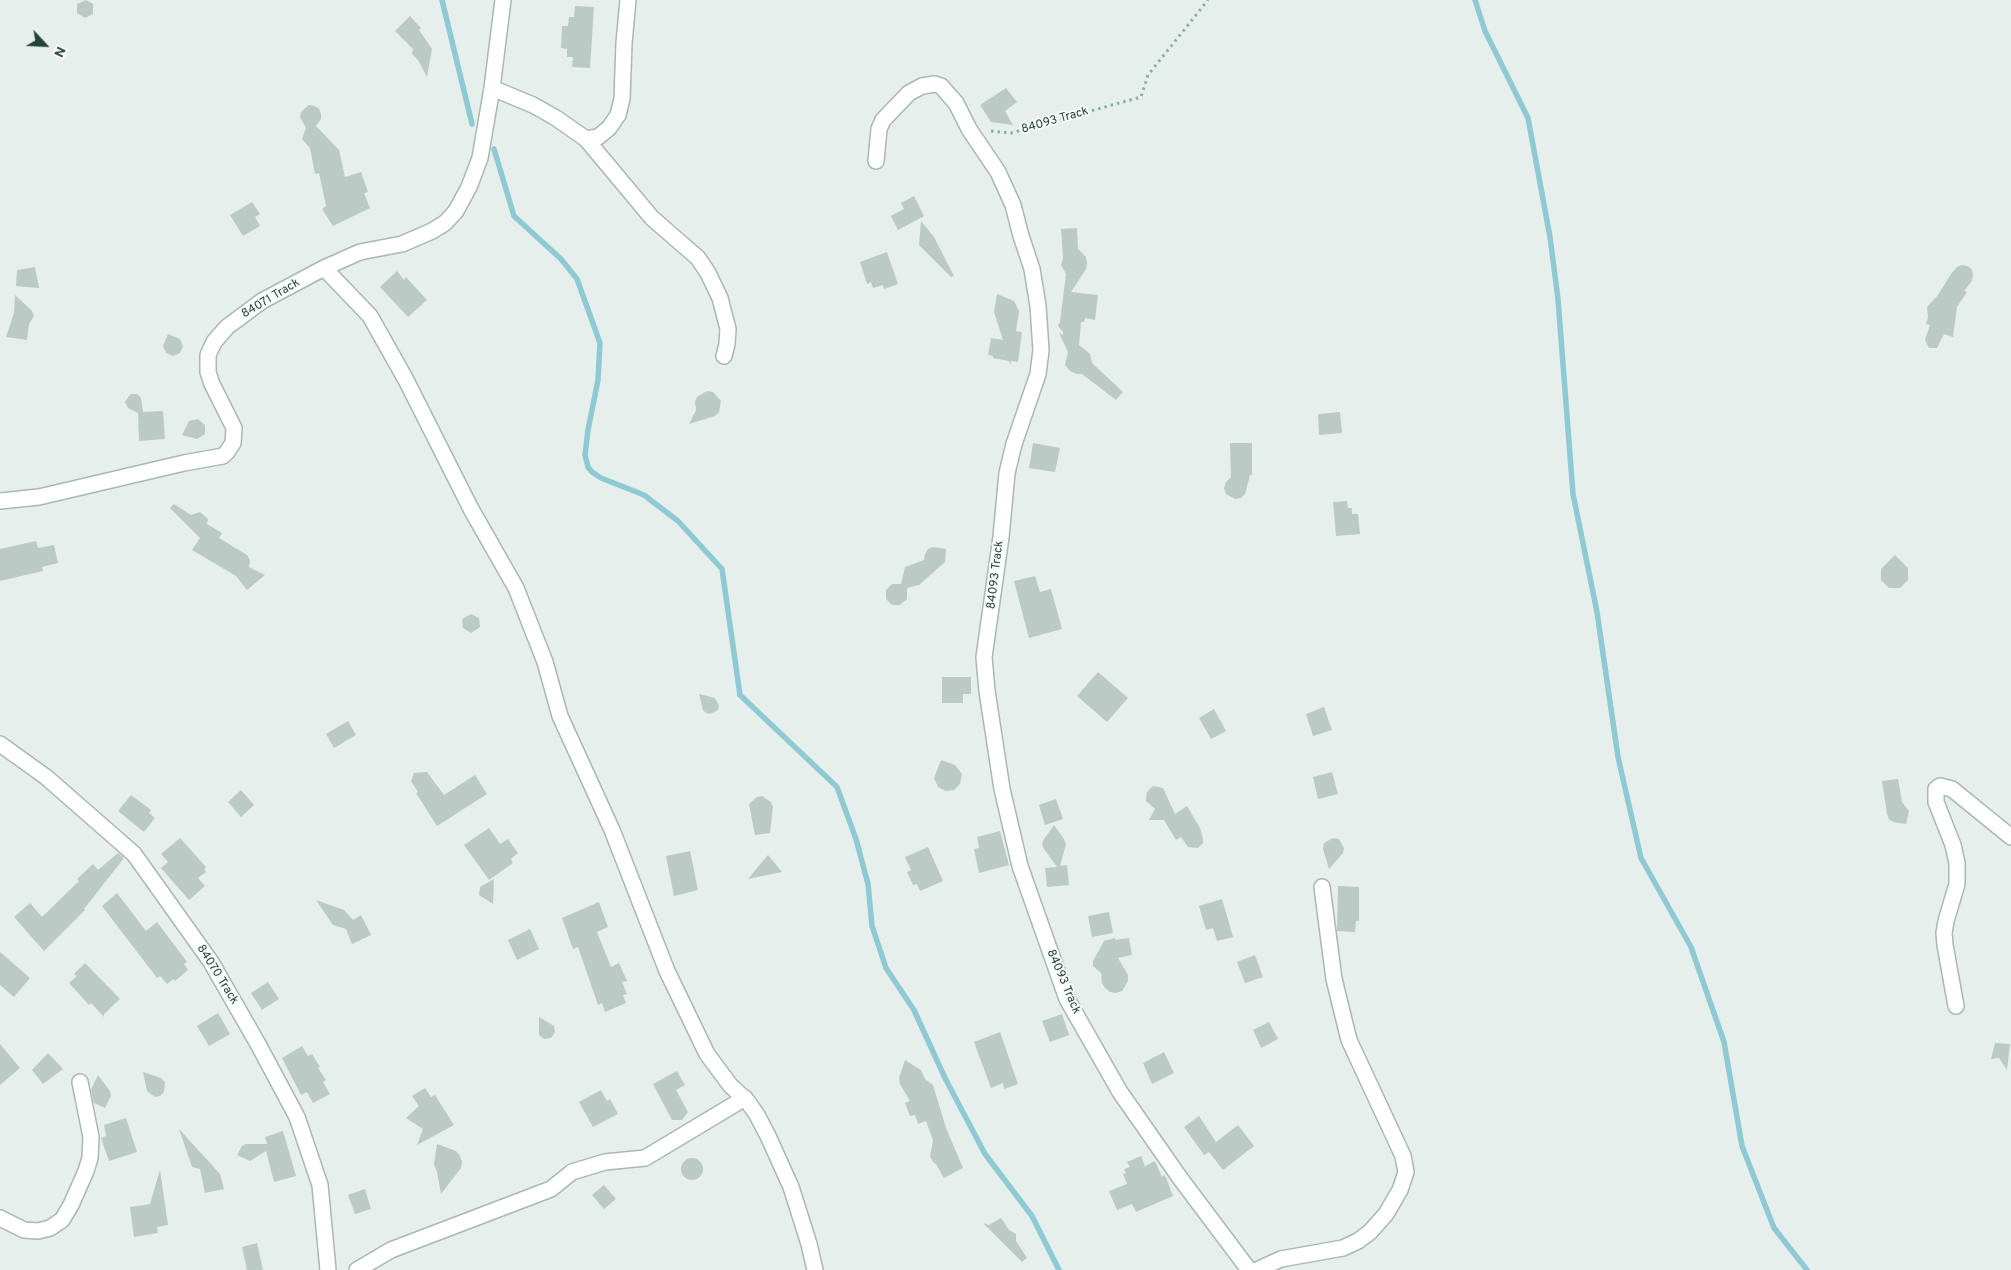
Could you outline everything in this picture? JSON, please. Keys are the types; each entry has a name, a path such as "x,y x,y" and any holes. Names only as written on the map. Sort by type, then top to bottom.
{"street":[{"name":"84071 Track","path":"0,501 39,497 184,463 223,456 233,443 234,428 212,384 208,372 208,355 214,342 227,327 262,301 324,268 360,252 402,244 445,223 456,211 469,186 480,158 492,88 503,0"},
{"path":"586,139 598,137 609,128 620,107 628,0"},
{"path":"876,161 879,129 883,120 909,93 922,86 935,84 941,86 956,103 969,129"},
{"path":"492,88 533,105 586,139 652,218 698,258 708,273 720,298 728,329 728,344 724,356"},
{"name":"84093 Track","path":"969,129 998,172 1013,205 1032,269 1038,306 1040,350 1038,374 1014,444 1007,473 992,607 984,657 986,691 1002,789 1020,866 1067,998 1120,1092 1180,1178 1249,1270"},
{"path":"324,268 370,316 406,380 471,509 516,588 545,662 560,716 609,822 670,978 707,1054 730,1085 745,1098 757,1115 791,1187 815,1270"},
{"name":"84070 Track","path":"0,744 46,777 134,854 211,962 297,1116 320,1185 328,1270"},
{"path":"1956,1006 1944,933 1957,884 1957,863 1953,845 1936,802 1936,789 1940,786 1952,789 2011,837"},
{"path":"1257,1270 1281,1259 1343,1248 1358,1241 1370,1232 1386,1214 1400,1190 1406,1172 1404,1156 1350,1040 1334,980 1322,887"},
{"path":"0,1218 24,1230 38,1231 50,1228 62,1220 71,1205 83,1181 90,1158 90,1137 80,1082"},
{"path":"357,1270 391,1250 551,1189 572,1172 605,1162 645,1158 745,1098"}],"path":[{"name":"84093 Track","path":"969,129 1012,133 1141,97 1148,75 1208,0"}],"building":[{"path":"86,0 93,4 93,14 85,18 77,13 77,4"},
{"path":"575,6 594,7 590,68 572,67 573,57 567,57 567,49 561,48 562,26 568,26 569,17 574,17"},
{"path":"410,16 421,28 419,30 432,49 427,77 418,60 412,54 413,49 395,31"},
{"path":"1006,88 1017,102 1005,111 1013,125 991,122 980,105"},
{"path":"309,105 319,109 321,119 316,126 339,150 345,177 361,172 368,192 364,193 370,208 333,226 322,209 326,206 319,173 315,174 310,148 302,139 306,128 300,117 301,112"},
{"path":"914,196 924,216 898,230 891,216 904,209 901,203"},
{"path":"252,202 260,214 255,217 260,226 243,236 230,215"},
{"path":"921,221 934,237 954,276 951,277 919,245"},
{"path":"1077,228 1078,249 1086,257 1087,263 1086,269 1071,292 1098,295 1095,320 1085,318 1084,322 1081,322 1079,345 1090,354 1092,363 1123,392 1116,400 1082,374 1070,371 1065,365 1068,352 1059,333 1063,335 1063,332 1058,326 1066,274 1061,265 1063,258 1061,229"},
{"path":"887,252 898,284 884,289 883,285 873,288 871,282 867,284 860,262"},
{"path":"1962,265 1968,266 1972,270 1973,275 1972,281 1964,291 1967,292 1957,307 1953,337 1944,334 1937,348 1929,348 1925,340 1930,325 1926,324 1928,317 1927,307 1938,295 1951,274 1957,267"},
{"path":"35,267 39,288 16,286 17,270"},
{"path":"397,271 404,280 406,277 427,300 408,317 380,287"},
{"path":"997,294 1014,301 1019,311 1016,331 1022,332 1018,362 1011,361 1011,365 1009,361 993,358 993,356 988,355 991,338 1003,340 994,312"},
{"path":"15,295 32,311 34,316 29,324 27,340 6,337 14,313"},
{"path":"168,334 180,339 183,346 180,353 173,356 166,353 163,346"},
{"path":"707,391 713,392 721,401 719,412 715,416 689,424 696,410 695,402 697,397"},
{"path":"132,394 137,394 141,398 143,412 163,411 165,439 139,441 138,413 128,408 125,402"},
{"path":"1340,412 1342,433 1319,435 1318,414"},
{"path":"198,419 205,425 205,434 197,439 182,435 189,421"},
{"path":"1033,443 1060,448 1055,472 1029,468"},
{"path":"1230,443 1252,443 1252,475 1250,475 1245,494 1241,498 1235,499 1226,494 1224,488 1226,482 1231,477"},
{"path":"1347,501 1348,508 1352,508 1352,514 1358,514 1360,534 1336,536 1333,502"},
{"path":"174,504 191,515 200,512 208,519 207,524 222,533 219,538 247,555 250,560 249,567 265,575 247,590 236,576 192,550 200,538 170,508"},
{"path":"36,541 38,548 54,545 58,563 42,567 43,571 0,581 0,549"},
{"path":"933,547 946,549 945,562 919,585 907,588 907,599 900,605 892,605 886,599 886,590 892,584 901,584 905,567 924,560 928,549"},
{"path":"1895,555 1908,568 1908,580 1900,588 1889,588 1881,580 1881,569"},
{"path":"1035,576 1040,592 1051,589 1062,629 1029,638 1014,581"},
{"path":"471,614 479,618 480,627 471,633 463,628 462,619"},
{"path":"1098,672 1128,698 1107,722 1077,696"},
{"path":"942,677 971,677 971,694 963,694 963,703 942,703"},
{"path":"699,694 715,698 719,706 718,710 710,714 706,713 703,710"},
{"path":"1324,707 1332,730 1313,736 1306,714"},
{"path":"1214,709 1226,731 1211,739 1199,718"},
{"path":"348,721 356,735 334,748 326,734"},
{"path":"941,760 955,765 962,774 960,784 954,790 946,791 938,787 934,778"},
{"path":"427,772 444,795 475,775 487,794 437,826 416,793 418,792 411,781 414,773"},
{"path":"1332,772 1338,794 1318,799 1313,777"},
{"path":"1898,779 1902,802 1909,811 1906,824 1893,822 1887,814 1882,781"},
{"path":"1153,786 1163,788 1175,814 1187,806 1200,828 1203,839 1203,843 1198,848 1188,847 1181,837 1176,840 1164,820 1149,820 1155,809 1146,801 1147,792"},
{"path":"241,790 254,805 241,817 228,802"},
{"path":"131,795 151,810 149,813 155,818 144,832 118,811"},
{"path":"762,796 771,802 773,807 770,833 755,835 749,804 757,797"},
{"path":"1056,799 1063,819 1045,825 1039,805"},
{"path":"1054,825 1066,844 1060,866 1067,865 1069,885 1047,887 1045,868 1057,867 1042,844"},
{"path":"489,828 500,844 508,839 518,853 511,859 513,863 489,880 464,845"},
{"path":"1000,831 1009,865 979,873 974,849 979,848 977,837"},
{"path":"180,838 206,867 204,869 206,872 198,878 205,886 189,900 161,868 168,862 161,854"},
{"path":"1333,838 1339,839 1344,848 1343,853 1329,869 1323,849 1324,843"},
{"path":"928,847 943,881 920,891 917,884 913,885 907,872 911,870 905,857"},
{"path":"690,851 698,890 674,896 666,856"},
{"path":"118,853 124,858 85,910 44,951 14,917 30,903 42,917 79,881 77,879 93,864 98,870"},
{"path":"768,855 782,872 748,879"},
{"path":"494,879 493,904 479,895 480,887"},
{"path":"1338,886 1359,887 1359,921 1356,921 1355,932 1337,931"},
{"path":"117,893 146,931 157,922 187,962 184,964 188,970 175,981 173,979 167,984 160,976 157,978 102,906"},
{"path":"1222,899 1233,937 1217,941 1213,928 1206,930 1199,906"},
{"path":"316,900 344,910 353,920 361,915 371,935 352,944 346,929 333,925"},
{"path":"599,902 608,927 597,932 611,967 619,963 627,981 622,982 627,994 623,995 626,1003 605,1012 602,1003 598,1005 578,947 573,949 562,918"},
{"path":"1109,912 1113,933 1092,937 1088,916"},
{"path":"530,929 539,949 517,960 508,940"},
{"path":"1115,938 1115,940 1129,938 1132,955 1118,958 1128,975 1128,981 1122,991 1116,993 1110,992 1105,988 1102,983 1101,973 1093,966 1093,961 1104,941"},
{"path":"0,952 30,978 14,997 0,985"},
{"path":"1255,955 1263,977 1245,983 1237,962"},
{"path":"85,963 120,999 104,1014 104,1017 91,1003 89,1005 69,983 77,976 74,974"},
{"path":"268,982 279,999 262,1010 251,993"},
{"path":"218,1013 230,1034 209,1046 197,1026"},
{"path":"1062,1014 1069,1035 1050,1042 1042,1021"},
{"path":"539,1017 554,1026 555,1032 551,1038 544,1039 539,1035"},
{"path":"1269,1022 1278,1039 1261,1048 1253,1030"},
{"path":"1000,1032 1018,1084 1004,1089 1003,1083 991,1088 974,1042"},
{"path":"1995,1043 2010,1044 2007,1070 1999,1058 1991,1059"},
{"path":"0,1044 20,1068 0,1085"},
{"path":"302,1046 308,1056 312,1054 320,1067 318,1068 326,1080 323,1082 330,1094 313,1103 307,1092 301,1095 282,1058"},
{"path":"1164,1052 1174,1073 1152,1084 1143,1063"},
{"path":"48,1053 63,1069 43,1084 32,1070"},
{"path":"905,1060 921,1070 925,1079 933,1085 946,1128 963,1168 944,1178 930,1157 933,1140 926,1121 918,1124 915,1115 910,1116 905,1103 910,1101 900,1084 899,1078"},
{"path":"677,1071 685,1085 676,1090 688,1112 682,1120 672,1120 653,1084"},
{"path":"143,1072 161,1078 165,1082 164,1092 160,1096 155,1097 147,1091"},
{"path":"98,1075 110,1091 111,1096 105,1108 94,1103 91,1090"},
{"path":"425,1088 431,1097 435,1095 454,1125 417,1145 423,1129 406,1118 419,1106 412,1096"},
{"path":"601,1090 607,1101 610,1099 618,1114 593,1127 579,1102"},
{"path":"1199,1116 1216,1142 1238,1125 1254,1146 1223,1170 1209,1152 1204,1155 1184,1127"},
{"path":"126,1118 137,1152 109,1161 101,1138 106,1136 104,1125"},
{"path":"179,1129 220,1174 224,1189 205,1193 200,1169 192,1167"},
{"path":"283,1131 296,1176 274,1182 266,1151 250,1161 237,1155 242,1146 246,1144 267,1144 265,1137"},
{"path":"437,1144 456,1151 462,1162 461,1168 441,1194 434,1164"},
{"path":"1141,1156 1145,1166 1155,1161 1162,1177 1165,1175 1173,1196 1136,1212 1132,1204 1117,1210 1109,1191 1127,1184 1123,1174 1126,1173 1124,1169 1130,1167 1127,1162"},
{"path":"692,1158 700,1161 703,1169 700,1177 692,1180 684,1177 681,1169 684,1161"},
{"path":"160,1170 168,1225 157,1227 158,1233 134,1237 130,1207 150,1204"},
{"path":"604,1185 616,1199 604,1209 592,1195"},
{"path":"365,1189 371,1209 355,1214 348,1195"},
{"path":"1001,1218 1009,1230 1016,1234 1016,1241 1027,1258 1022,1262 983,1223 989,1225"},
{"path":"257,1243 263,1270 247,1270 242,1247"}],"waterway":[{"path":"442,0 472,124"},
{"path":"1475,0 1485,31 1528,118 1550,237 1558,299 1573,494 1597,612 1618,757 1641,858 1691,947 1724,1042 1742,1146 1774,1228 1807,1270"},
{"path":"494,149 514,216 561,259 577,279 600,343 598,380 585,455 588,467 601,478 644,495 678,521 722,569 740,695 837,787 856,839 868,884 872,926 886,968 914,1010 945,1078 985,1154 1032,1216 1059,1270"}]}
